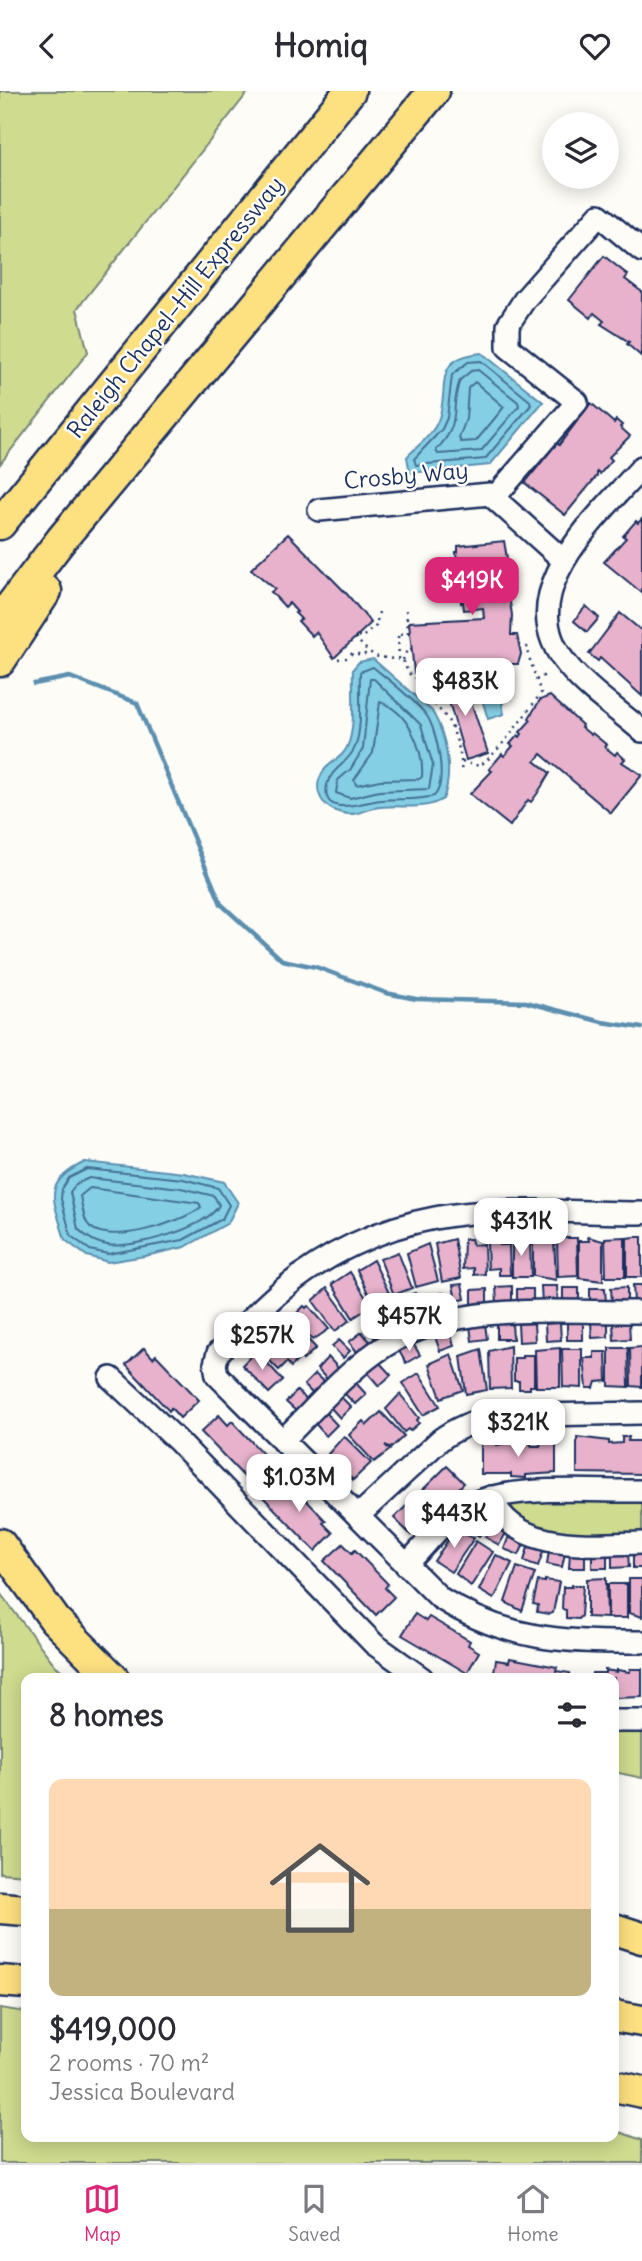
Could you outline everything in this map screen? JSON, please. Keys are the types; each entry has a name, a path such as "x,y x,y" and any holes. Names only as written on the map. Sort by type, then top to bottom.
{"highway":[{"name":"Raleigh Chapel–Hill Expressway","path":"0,524 350,91"},
{"path":"0,620 61,540 434,91"},
{"path":"0,661 71,555 185,407 201,372"},
{"path":"0,1544 55,1620 108,1673"},
{"path":"0,1908 21,1910"},
{"path":"619,1931 642,1938"},
{"path":"0,1981 21,1983"},
{"path":"619,2017 642,2021"},
{"path":"619,2087 642,2092"}],"street":[{"name":"Crosby Way","path":"319,510 490,494 494,498 577,402 508,347 508,325 525,299 599,215 642,251"},
{"path":"642,467 563,560 556,572 548,606 549,630 569,667 642,731"},
{"path":"494,498 563,560"},
{"path":"642,1213 475,1213 434,1218 389,1230 352,1245 283,1289 218,1353 215,1364 217,1375 440,1598 467,1615 502,1629 540,1639 642,1643"},
{"path":"282,1441 375,1353 401,1337 430,1325 463,1316 642,1312"},
{"path":"111,1378 177,1440 374,1644 415,1673"},
{"path":"359,1516 440,1440 455,1429 474,1421 492,1416 642,1413"},
{"path":"405,1565 462,1510 491,1497 522,1493 642,1491"},
{"path":"491,1497 505,1519 536,1536 566,1543 642,1543"},
{"path":"619,1721 642,1721"}],"path":[{"path":"406,609 408,633 398,634 401,659 408,673 426,685 426,693 449,722 463,762 461,772"},
{"path":"379,612 376,626 361,638 357,637 369,652 378,657 401,659"},
{"path":"463,762 482,765 500,742 509,738 541,693 526,648 530,645"},
{"path":"401,659 407,650 411,649"},
{"path":"338,659 354,653 363,655 369,652"},
{"path":"536,680 545,675"}],"green space":[{"path":"0,91 249,91 77,309 88,352 0,464"},
{"path":"642,1497 642,1536 567,1536 528,1527 508,1509 512,1503"},
{"path":"0,1593 55,1665 65,1673 21,1673 21,1875 0,1873"},
{"path":"619,1732 642,1732 642,1778 619,1773"},
{"path":"0,2008 21,2011 21,2142 619,2142 619,2132 642,2140 642,2163 0,2163"}],"water":[{"path":"482,353 543,402 490,465 410,473 407,457 437,424 449,367 466,356"},
{"path":"373,659 432,711 441,731 447,754 448,777 443,799 435,803 374,808 351,814 331,809 321,798 318,784 321,776 344,752 350,737 353,718 353,669 359,662"},
{"path":"492,682 496,697 500,697 502,693 508,698 502,704 504,714 488,719 478,686"},
{"path":"85,1162 184,1173 224,1182 238,1203 228,1223 185,1247 108,1262 87,1256 65,1240 55,1203 54,1194 61,1178"}],"building":[{"path":"604,256 628,275 625,279 642,292 641,356 627,344 629,342 601,324 604,321 594,313 591,318 569,300"},
{"path":"591,403 614,423 616,420 622,425 620,427 630,436 609,457 612,460 600,474 597,472 597,476 565,515 525,483"},
{"path":"642,519 642,593 604,562 626,538 623,536 636,521 638,523"},
{"path":"288,534 346,593 371,623 334,658 316,632 312,636 298,621 301,619 289,603 285,607 271,592 275,589 251,569"},
{"path":"504,541 512,590 508,590 512,615 511,635 517,635 521,654 518,664 489,664 460,669 454,667 455,671 444,672 444,668 414,673 409,622 484,618 483,608 464,610 463,602 461,603 456,552 458,546"},
{"path":"586,606 599,618 587,632 574,621"},
{"path":"620,613 642,631 642,696 600,658 598,661 589,654"},
{"path":"462,675 488,753 466,760 443,681"},
{"path":"550,696 582,725 581,727 607,745 605,747 615,755 617,752 625,759 622,762 642,775 611,813 541,754 535,761 550,773 531,802 528,800 510,826 470,794 492,771 489,769 502,754 504,756 513,746 510,744 518,735 520,737 520,732 531,720 529,718 540,700"},
{"path":"588,1237 603,1241 603,1281 579,1278 579,1241 589,1241"},
{"path":"625,1237 625,1277 606,1277 605,1238"},
{"path":"642,1237 642,1277 627,1277 627,1238"},
{"path":"512,1238 530,1238 531,1277 512,1277"},
{"path":"533,1238 554,1238 556,1280 533,1276"},
{"path":"577,1238 578,1276 558,1277 557,1240"},
{"path":"454,1239 461,1278 442,1282 435,1244"},
{"path":"464,1239 471,1239 473,1245 484,1244 485,1274 474,1275 474,1268 463,1269"},
{"path":"499,1241 499,1245 509,1245 510,1275 499,1275 499,1268 488,1269 487,1242"},
{"path":"428,1244 438,1281 416,1287 407,1253"},
{"path":"398,1252 412,1288 394,1295 380,1259"},
{"path":"373,1260 390,1295 373,1304 357,1270"},
{"path":"350,1272 371,1306 353,1318 332,1284"},
{"path":"462,1284 465,1299 456,1301 453,1285"},
{"path":"633,1285 642,1285 642,1303 634,1303"},
{"path":"512,1286 512,1304 497,1304 496,1287"},
{"path":"541,1286 557,1286 558,1304 542,1304"},
{"path":"627,1287 627,1302 612,1303 611,1288"},
{"path":"327,1288 350,1320 335,1331 313,1301"},
{"path":"563,1288 579,1288 579,1303 563,1303"},
{"path":"590,1288 605,1288 606,1303 590,1303"},
{"path":"487,1289 487,1305 472,1305 472,1290"},
{"path":"517,1289 533,1289 533,1304 517,1304"},
{"path":"415,1293 422,1309 408,1315 401,1298"},
{"path":"443,1293 447,1309 432,1313 428,1296"},
{"path":"396,1303 403,1317 390,1324 383,1310"},
{"path":"304,1306 309,1306 329,1329 313,1340 298,1324 302,1321 296,1314"},
{"path":"379,1317 389,1332 376,1340 366,1326"},
{"path":"289,1320 316,1348 303,1360 277,1332"},
{"path":"591,1322 608,1322 608,1337 592,1338"},
{"path":"629,1322 630,1339 614,1340 613,1323"},
{"path":"512,1323 513,1339 497,1339 497,1324"},
{"path":"534,1323 535,1341 519,1342 518,1324"},
{"path":"560,1323 561,1340 546,1341 545,1324"},
{"path":"567,1323 583,1323 583,1340 567,1340"},
{"path":"485,1324 487,1339 472,1341 470,1326"},
{"path":"449,1329 454,1346 440,1351 434,1334"},
{"path":"362,1332 371,1343 358,1353 349,1342"},
{"path":"279,1338 299,1359 291,1367 287,1362 279,1370 260,1351 269,1342 272,1345"},
{"path":"339,1340 350,1351 343,1358 332,1346"},
{"path":"412,1342 420,1355 406,1363 399,1351"},
{"path":"510,1346 511,1388 490,1389 489,1351"},
{"path":"642,1347 642,1387 631,1386 630,1348"},
{"path":"144,1348 153,1358 156,1355 199,1400 180,1418 171,1408 169,1411 126,1365"},
{"path":"560,1348 560,1387 536,1387 535,1350"},
{"path":"609,1348 628,1348 629,1387 609,1386"},
{"path":"481,1349 487,1390 466,1394 461,1356"},
{"path":"562,1349 582,1349 582,1388 563,1387"},
{"path":"256,1351 283,1380 269,1393 242,1365"},
{"path":"594,1352 606,1352 607,1381 596,1382 594,1388 587,1388 584,1358 594,1358"},
{"path":"451,1354 463,1390 441,1398 429,1364"},
{"path":"522,1355 534,1355 534,1386 530,1386 530,1389 519,1389 519,1381 514,1381 514,1358 522,1358"},
{"path":"328,1357 340,1370 329,1381 317,1369"},
{"path":"379,1362 391,1375 379,1386 367,1372"},
{"path":"419,1373 440,1406 423,1415 403,1383"},
{"path":"315,1374 326,1384 314,1395 304,1385"},
{"path":"355,1382 366,1394 355,1404 344,1393"},
{"path":"297,1391 308,1401 297,1412 286,1402"},
{"path":"400,1394 419,1418 419,1423 410,1431 408,1429 404,1432 386,1409"},
{"path":"340,1396 351,1407 340,1418 330,1407"},
{"path":"325,1412 337,1425 326,1436 314,1422"},
{"path":"381,1412 404,1436 391,1448 385,1445 390,1450 374,1462 349,1435 363,1421 367,1425"},
{"path":"219,1415 228,1425 232,1421 265,1456 261,1459 271,1469 253,1486 201,1432"},
{"path":"344,1436 371,1463 353,1480 328,1454"},
{"path":"577,1437 609,1441 609,1444 622,1443 622,1437 629,1437 628,1441 642,1441 642,1474 577,1473"},
{"path":"481,1439 495,1441 497,1445 516,1441 516,1445 531,1442 531,1446 540,1446 541,1441 556,1442 556,1473 526,1475 526,1478 511,1477 511,1474 481,1474"},
{"path":"447,1466 464,1483 411,1535 394,1518"},
{"path":"281,1479 290,1489 293,1486 326,1521 323,1523 333,1533 315,1551 263,1497"},
{"path":"475,1514 488,1523 479,1536 466,1527"},
{"path":"493,1524 506,1533 499,1545 485,1537"},
{"path":"455,1530 474,1538 451,1572 434,1561"},
{"path":"509,1536 525,1542 519,1555 504,1549"},
{"path":"476,1541 493,1552 471,1586 456,1574"},
{"path":"343,1544 352,1553 355,1550 388,1584 385,1588 394,1597 376,1615 324,1561"},
{"path":"529,1544 544,1549 538,1566 524,1561"},
{"path":"549,1550 565,1553 562,1567 547,1564"},
{"path":"570,1552 585,1553 585,1568 569,1568"},
{"path":"607,1552 607,1568 592,1568 592,1553"},
{"path":"612,1552 628,1552 629,1567 612,1568"},
{"path":"633,1552 642,1552 642,1568 633,1568"},
{"path":"496,1555 512,1563 494,1599 479,1590"},
{"path":"517,1567 535,1573 522,1611 505,1602"},
{"path":"606,1578 607,1618 587,1617 587,1579"},
{"path":"629,1579 642,1579 642,1617 629,1613"},
{"path":"538,1581 559,1582 553,1613 549,1614 537,1612 538,1605 533,1604"},
{"path":"608,1584 627,1584 627,1618 608,1618"},
{"path":"583,1585 581,1616 578,1619 566,1618 566,1610 562,1609 563,1587"},
{"path":"415,1614 426,1621 429,1617 470,1641 468,1645 479,1652 467,1673 402,1635"},
{"path":"510,1658 557,1667 556,1671 570,1673 494,1673 496,1660 509,1662"},
{"path":"630,1669 642,1669 642,1697 619,1698 619,1673 605,1673 605,1670 630,1672"}],"waterway":[{"path":"34,684 70,677 137,703 221,904 282,960 316,967 386,993 416,999 526,1002 602,1022 642,1028"}]}
